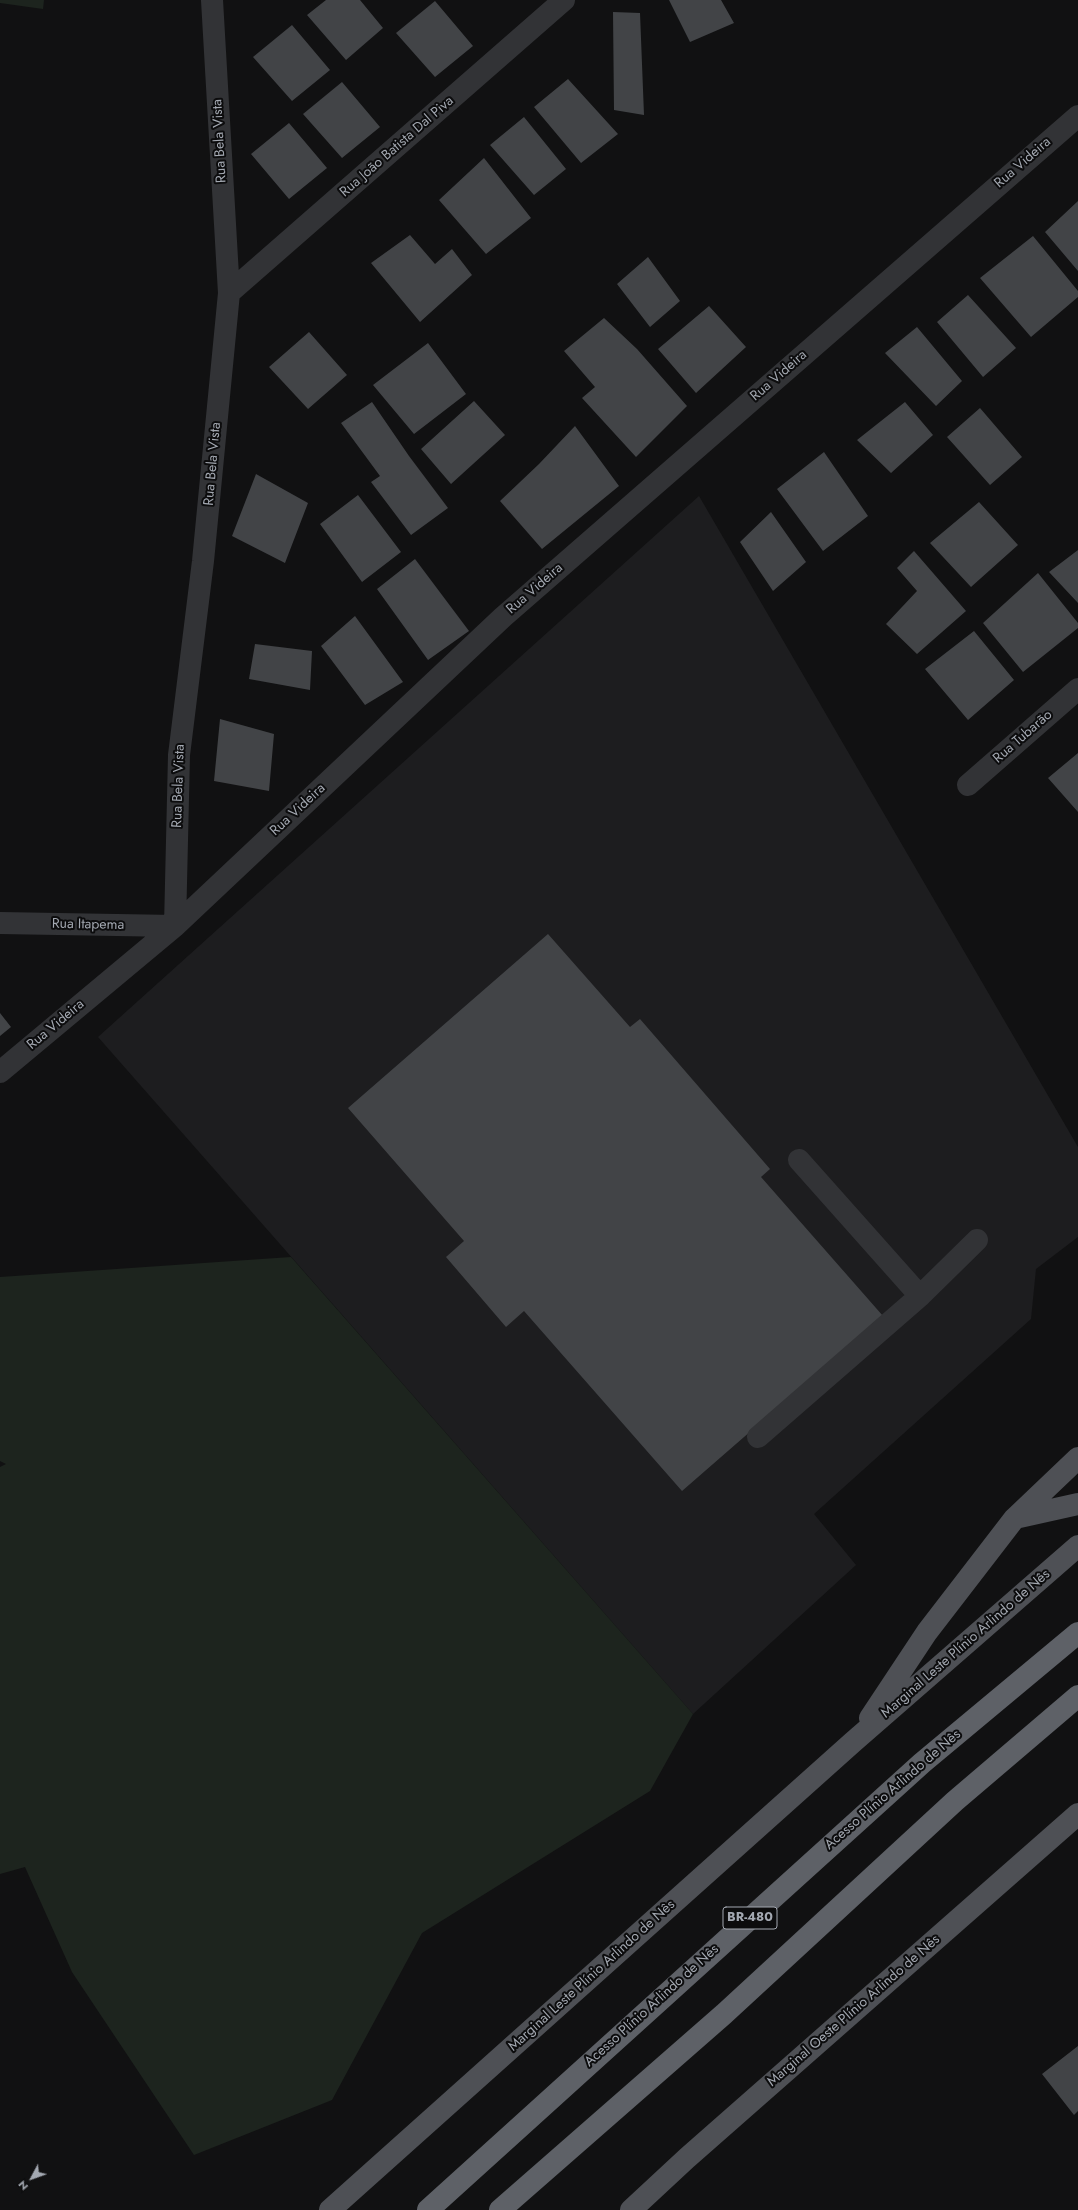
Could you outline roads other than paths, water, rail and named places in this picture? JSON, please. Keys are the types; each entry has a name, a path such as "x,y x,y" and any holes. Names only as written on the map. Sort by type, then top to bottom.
{"highway":[{"name":"Acesso Plínio Arlindo de Nês","path":"428,2210 922,1763 1078,1633"},
{"path":"500,2210 724,2014 954,1801 1078,1696"}],"main road":[{"name":"Marginal Leste Plínio Arlindo de Nês","path":"854,1742 927,1632 1014,1519 1078,1458"},
{"path":"1014,1519 1078,1504"},
{"name":"Marginal Leste Plínio Arlindo de Nês","path":"330,2210 854,1742 1078,1546"},
{"name":"Marginal Oeste Plínio Arlindo de Nês","path":"631,2210 686,2158 1078,1814"}],"street":[{"name":"Rua Bela Vista","path":"175,926 179,755 203,561 229,293 212,0"},
{"name":"Rua João Batista Dal Piva","path":"229,293 564,0"},
{"name":"Rua Videira","path":"0,1072 175,926 503,617 1078,116"},
{"name":"Rua Tubarão","path":"968,785 1078,689"},
{"name":"Rua Itapema","path":"0,923 175,926"},
{"path":"799,1160 920,1296"},
{"path":"758,1437 920,1296 977,1240"}]}
